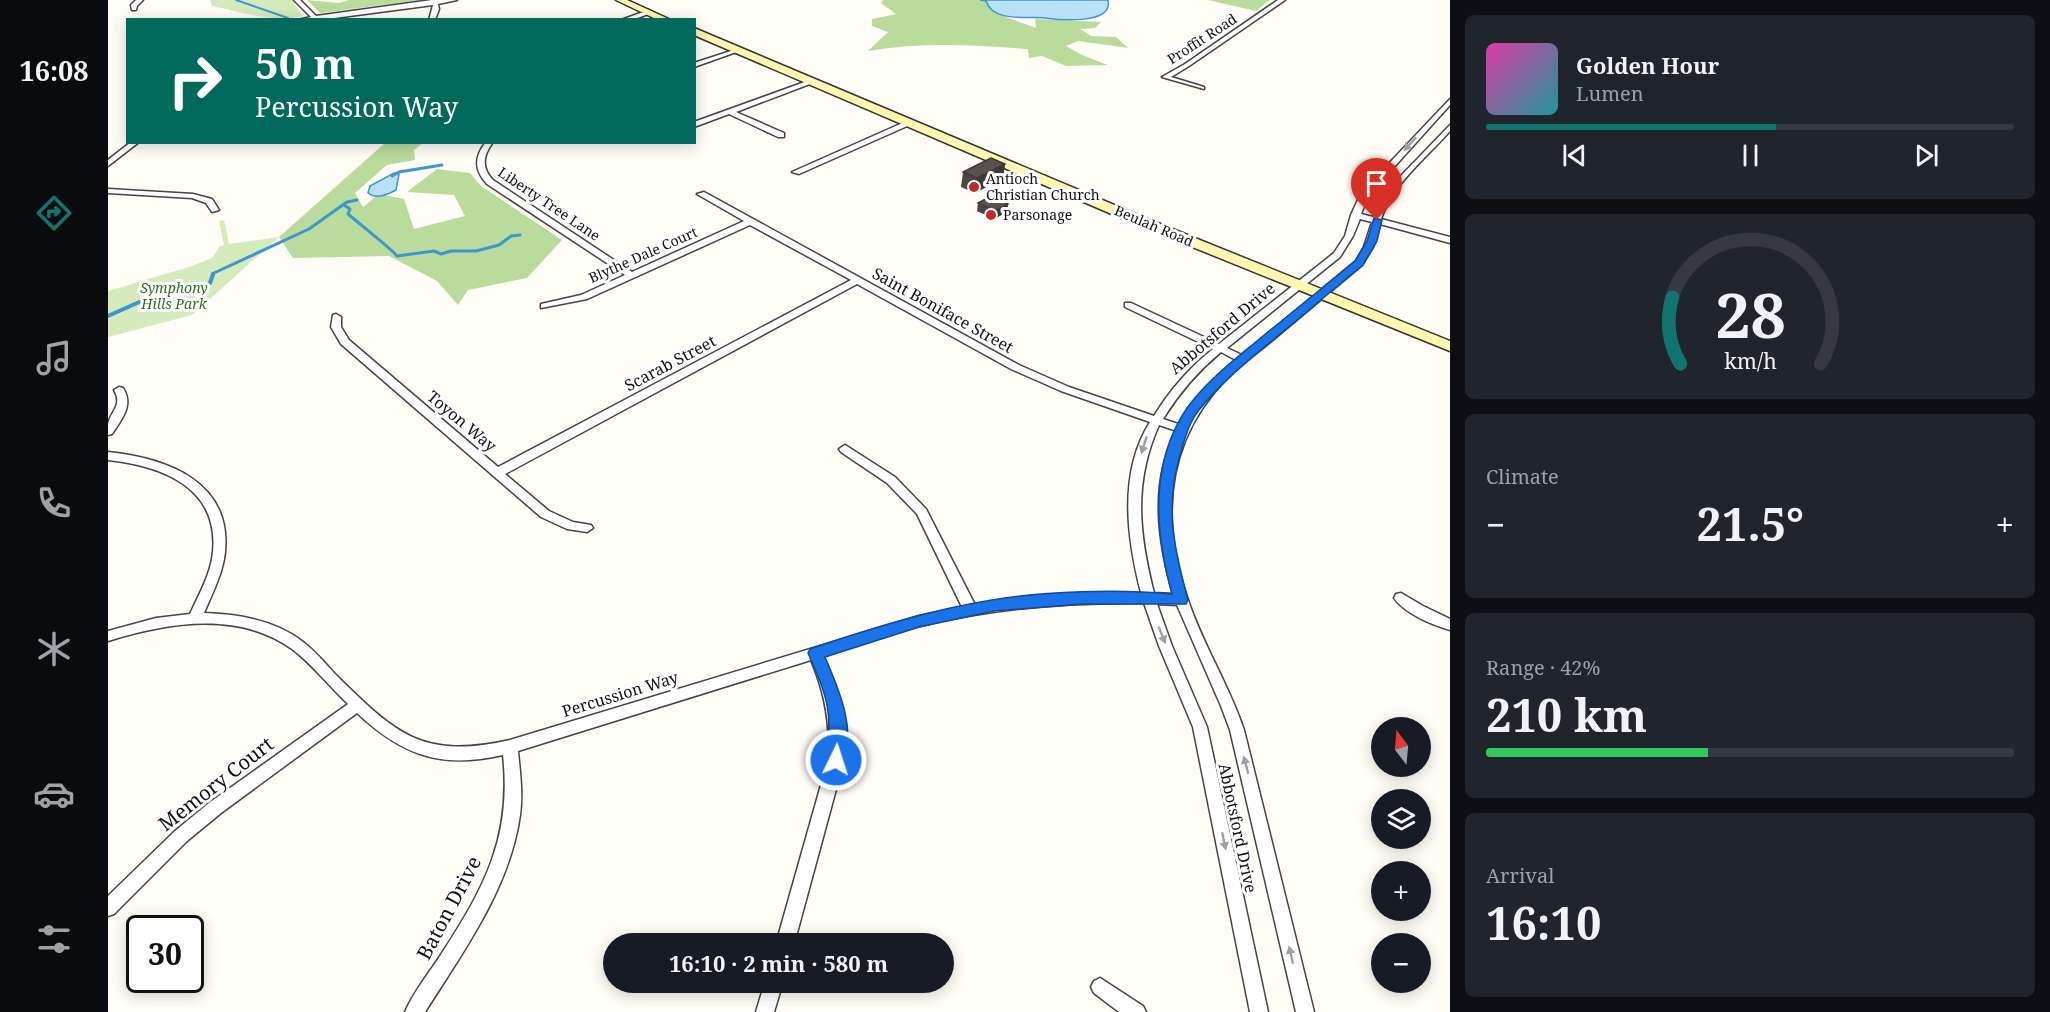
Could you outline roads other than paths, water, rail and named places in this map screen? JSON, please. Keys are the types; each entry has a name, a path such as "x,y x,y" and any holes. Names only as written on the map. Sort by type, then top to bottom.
{"main road":[{"path":"620,0 662,18"},
{"name":"Beulah Road","path":"696,32 910,123 1450,346"}],"street":[{"path":"134,9 134,5 140,0"},
{"path":"297,0 314,17"},
{"path":"310,18 454,0"},
{"name":"Proffit Road","path":"1202,88 1165,77 1187,65 1282,0"},
{"path":"433,18 436,9 435,1"},
{"path":"630,18 649,12"},
{"path":"696,64 739,50"},
{"path":"696,124 813,81"},
{"name":"Abbotsford Drive","path":"1259,1012 1200,727 1148,598 1137,550 1134,496 1138,467 1145,442 1155,420 1182,381 1343,247 1364,195 1450,102"},
{"path":"730,112 781,135"},
{"path":"796,172 910,123"},
{"name":"Abbotsford Drive","path":"1305,1012 1236,729 1181,600 1171,564 1164,502 1167,474 1182,429 1207,392 1359,262 1372,241 1385,201 1450,127"},
{"path":"108,164 133,144"},
{"name":"Liberty Tree Lane","path":"489,144 479,162 480,169 490,182 631,275"},
{"path":"108,191 193,196 209,201 215,210"},
{"name":"Saint Boniface Street","path":"701,194 1034,376 1182,429"},
{"path":"1355,215 1450,240"},
{"name":"Blythe Dale Court","path":"544,306 573,301 751,221"},
{"name":"Scarab Street","path":"497,472 858,280"},
{"path":"1128,305 1243,359"},
{"name":"Toyon Way","path":"336,317 336,327 345,342 545,514 564,524 587,528"},
{"path":"108,431 123,407 124,400 119,390"},
{"path":"845,449 891,480 922,512 970,609"},
{"path":"108,456 143,460 164,466 188,480 207,498 215,513 219,531 219,551 214,572 195,618"},
{"name":"Percussion Way","path":"108,636 139,626 195,618 239,620 282,634 297,645 391,734 410,745 432,752 460,754 488,752 510,747 919,621 970,609 1036,600 1148,598 1181,600"},
{"path":"1401,598 1418,610 1450,625"},
{"path":"788,933 837,751 837,711 830,687 815,653"},
{"name":"Memory Court","path":"108,908 181,836 215,808 359,704"},
{"name":"Baton Drive","path":"414,1012 471,921 501,856 511,816 514,785 510,747"},
{"path":"1100,987 1137,1012"},
{"path":"765,1012 771,993"}],"water":[{"path":"980,0 1108,0 1108,8 1103,14 1084,19 1012,17 996,13 986,1"},
{"path":"394,173 399,174 396,190 379,196 368,193 370,186"}],"waterway":[{"path":"236,0 288,18"},
{"path":"392,176 399,172 442,165"},
{"path":"213,276 214,273 309,229 347,202 357,200"},
{"path":"344,205 350,209 348,214 397,256 434,251 441,254 451,251 476,251 499,245 511,236 520,235"},
{"path":"108,316 171,288 188,292 210,283 213,274"}],"place":[{"name":"Antioch Christian Church","path":"974,187"},
{"name":"Parsonage","path":"991,215"}],"park label":[{"name":"Symphony Hills Park","path":"174,296"}]}
